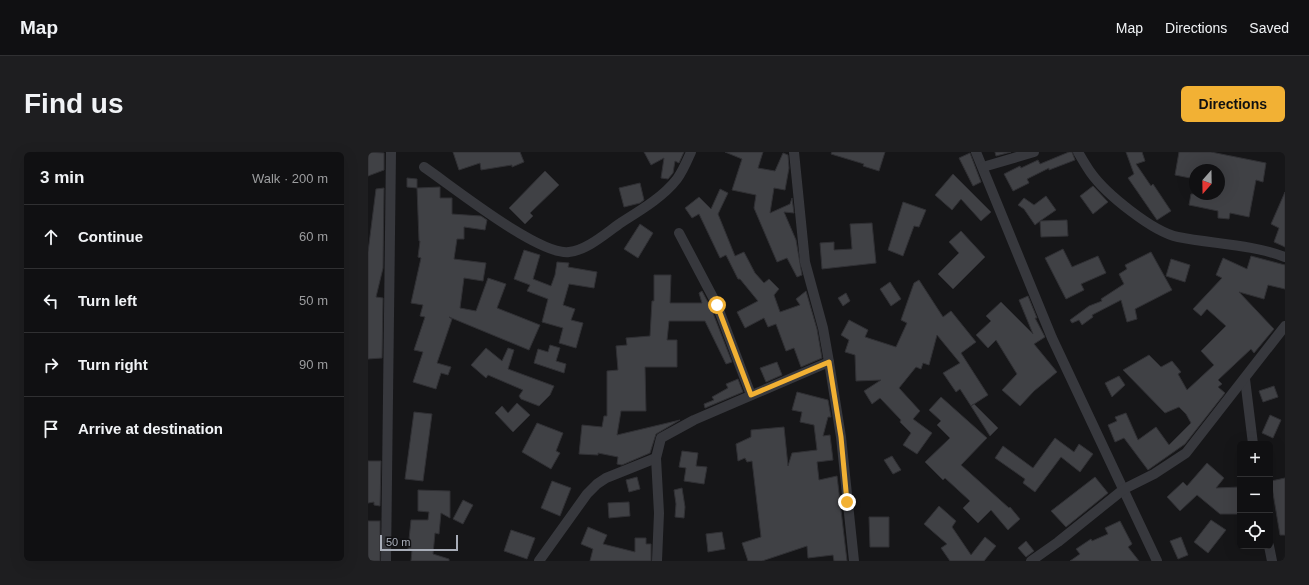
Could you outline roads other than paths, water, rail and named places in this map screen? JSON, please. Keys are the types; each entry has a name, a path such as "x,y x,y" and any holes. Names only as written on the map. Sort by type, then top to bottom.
{"street":[{"path":"386,561 391,152"},
{"path":"424,166 526,238 547,249 568,252 580,249 633,215 668,189 678,178 691,152"},
{"path":"794,152 805,262 823,328 841,437 854,561"},
{"path":"976,152 1052,338 1157,561"},
{"path":"983,167 1034,152"},
{"path":"1078,152 1091,173 1111,195 1157,229 1176,237 1268,250 1285,257"},
{"path":"679,233 717,305 751,395"},
{"path":"1031,561 1058,542 1124,489 1154,474 1186,453 1285,326"},
{"path":"657,561 659,513 656,458 658,446 664,436 751,395 829,362"},
{"path":"1245,379 1253,441"},
{"path":"539,561 582,501 597,484 606,478 656,458"},
{"path":"1270,549 1272,561"}]}
